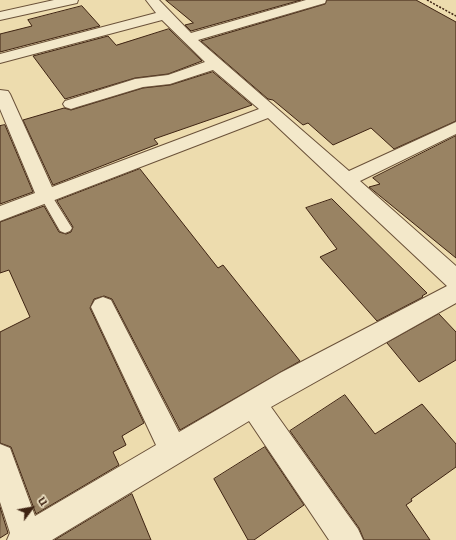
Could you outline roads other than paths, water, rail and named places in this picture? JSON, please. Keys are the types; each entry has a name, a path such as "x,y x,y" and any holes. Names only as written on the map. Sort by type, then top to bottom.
{"street":[{"path":"0,16 72,0"},
{"path":"152,0 214,64 270,111 456,280"},
{"path":"188,38 320,0"},
{"path":"0,59 165,15"},
{"path":"71,104 141,82 170,79 214,64"},
{"path":"2,94 46,196"},
{"path":"0,214 270,111"},
{"path":"347,180 456,127"},
{"path":"0,458 26,539 289,382 456,292"},
{"path":"103,307 173,450"},
{"path":"253,404 347,540"}],"lane":[{"path":"46,196 65,228"}]}
